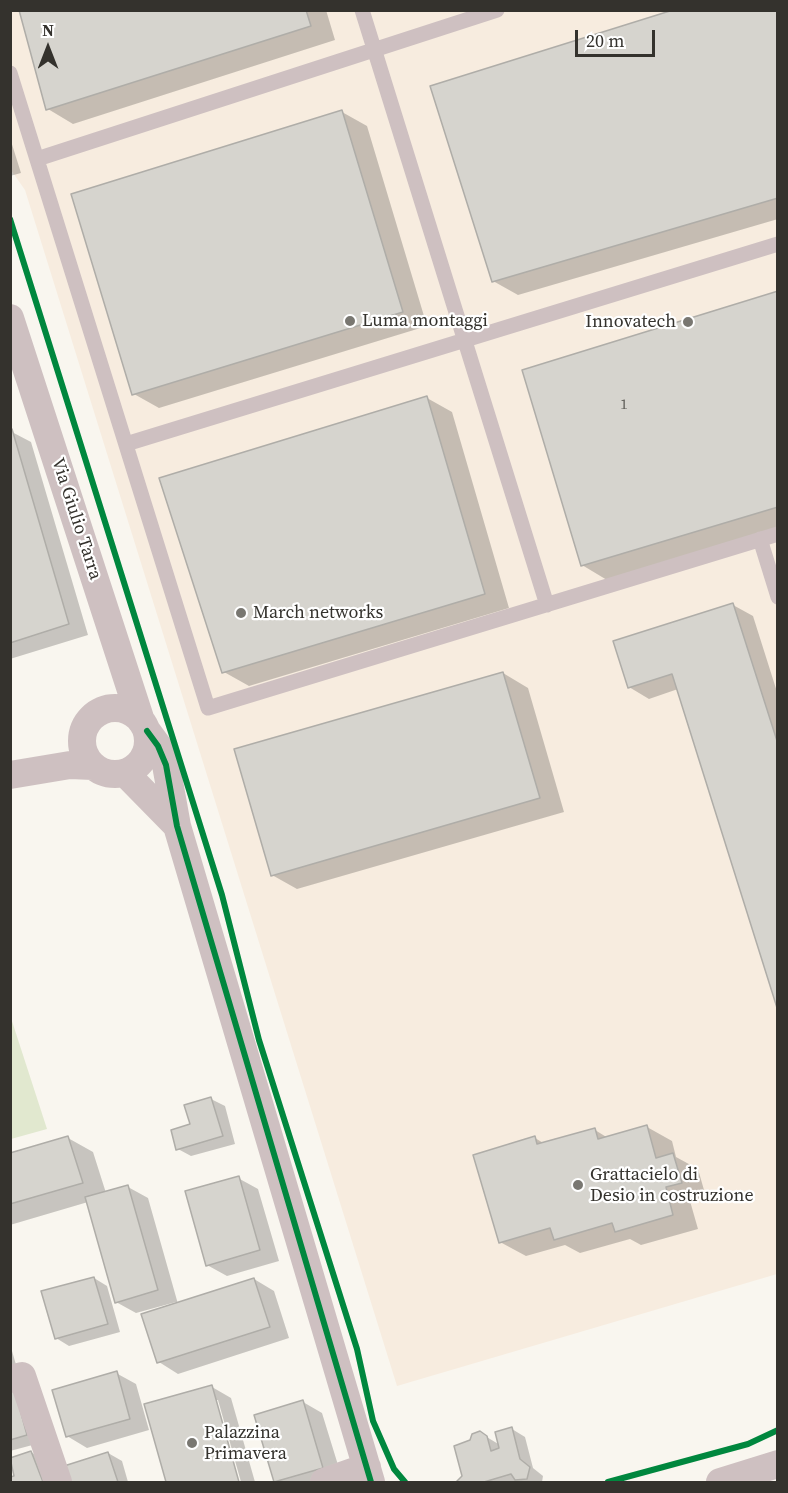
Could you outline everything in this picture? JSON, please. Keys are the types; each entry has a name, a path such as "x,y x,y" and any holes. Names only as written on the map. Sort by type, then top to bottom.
{"street":[{"name":"Via Giulio Tarra","path":"10,318 144,726"},
{"path":"10,774 82,734 92,717 111,708 133,713 158,746 166,765 177,826 374,1477 324,1482"},
{"path":"82,734 83,752 93,766 102,772 125,773 142,761 148,741 144,726"},
{"path":"10,774 70,765 93,766"},
{"path":"125,773 177,826"},
{"path":"16,1377 58,1482"},
{"path":"720,1482 777,1464"}],"lane":[{"path":"362,10 547,605"},
{"path":"37,159 497,10"},
{"path":"10,73 208,708 777,534"},
{"path":"126,444 777,244"},
{"path":"760,539 777,597"}],"shaded area":[{"path":"11,11 777,11 777,1274 397,1386 25,190 11,170"}],"green space":[{"path":"10,1015 47,1129 11,1139 10,1139"}],"building":[{"path":"19,10 306,10 311,26 46,110"},
{"path":"673,10 778,10 778,198 492,282 430,86"},
{"path":"342,110 403,312 132,395 71,194"},
{"path":"778,291 778,507 581,566 522,370"},
{"path":"427,396 485,594 222,673 159,478"},
{"path":"12,429 69,624 10,643 10,430"},
{"path":"733,603 778,744 778,1011 672,674 628,688 613,641"},
{"path":"503,672 540,798 271,876 234,749"},
{"path":"211,1097 223,1136 176,1150 171,1130 190,1124 184,1105"},
{"name":"Grattacielo di Desio in costruzione","path":"647,1125 656,1158 673,1153 682,1183 666,1187 673,1215 615,1232 612,1223 554,1240 550,1228 499,1243 473,1155 535,1136 537,1144 595,1128 598,1139"},
{"path":"68,1136 83,1183 10,1204 10,1153"},
{"path":"239,1176 260,1250 206,1266 185,1191"},
{"path":"128,1185 158,1290 115,1303 85,1197"},
{"path":"94,1277 108,1324 55,1339 41,1291"},
{"path":"254,1278 270,1327 157,1363 141,1314"},
{"path":"117,1371 130,1419 66,1437 52,1390"},
{"name":"Palazzina Primavera","path":"212,1385 239,1482 166,1482 144,1404"},
{"path":"14,1387 27,1435 10,1440 10,1388"},
{"path":"303,1400 323,1468 274,1482 254,1415"},
{"path":"512,1427 520,1459 530,1467 527,1479 515,1480 511,1474 484,1482 456,1482 462,1476 454,1446 470,1440 472,1434 480,1431 487,1436 491,1451 499,1448 495,1432"},
{"path":"31,1451 43,1482 10,1482 10,1477 14,1476 10,1458"},
{"path":"108,1452 118,1482 69,1482 64,1466"}],"cycle path":[{"path":"10,219 222,895 259,1040 357,1349 373,1421 394,1469 405,1482"},
{"path":"147,731 158,746 166,765 177,826 371,1482"},
{"path":"608,1482 748,1444 778,1430"}],"place":[{"name":"Luma montaggi","path":"350,321"},
{"name":"Innovatech","path":"688,322"},
{"name":"March networks","path":"241,613"},
{"name":"Grattacielo di Desio in costruzione","path":"578,1185"},
{"name":"Palazzina Primavera","path":"192,1443"}]}
